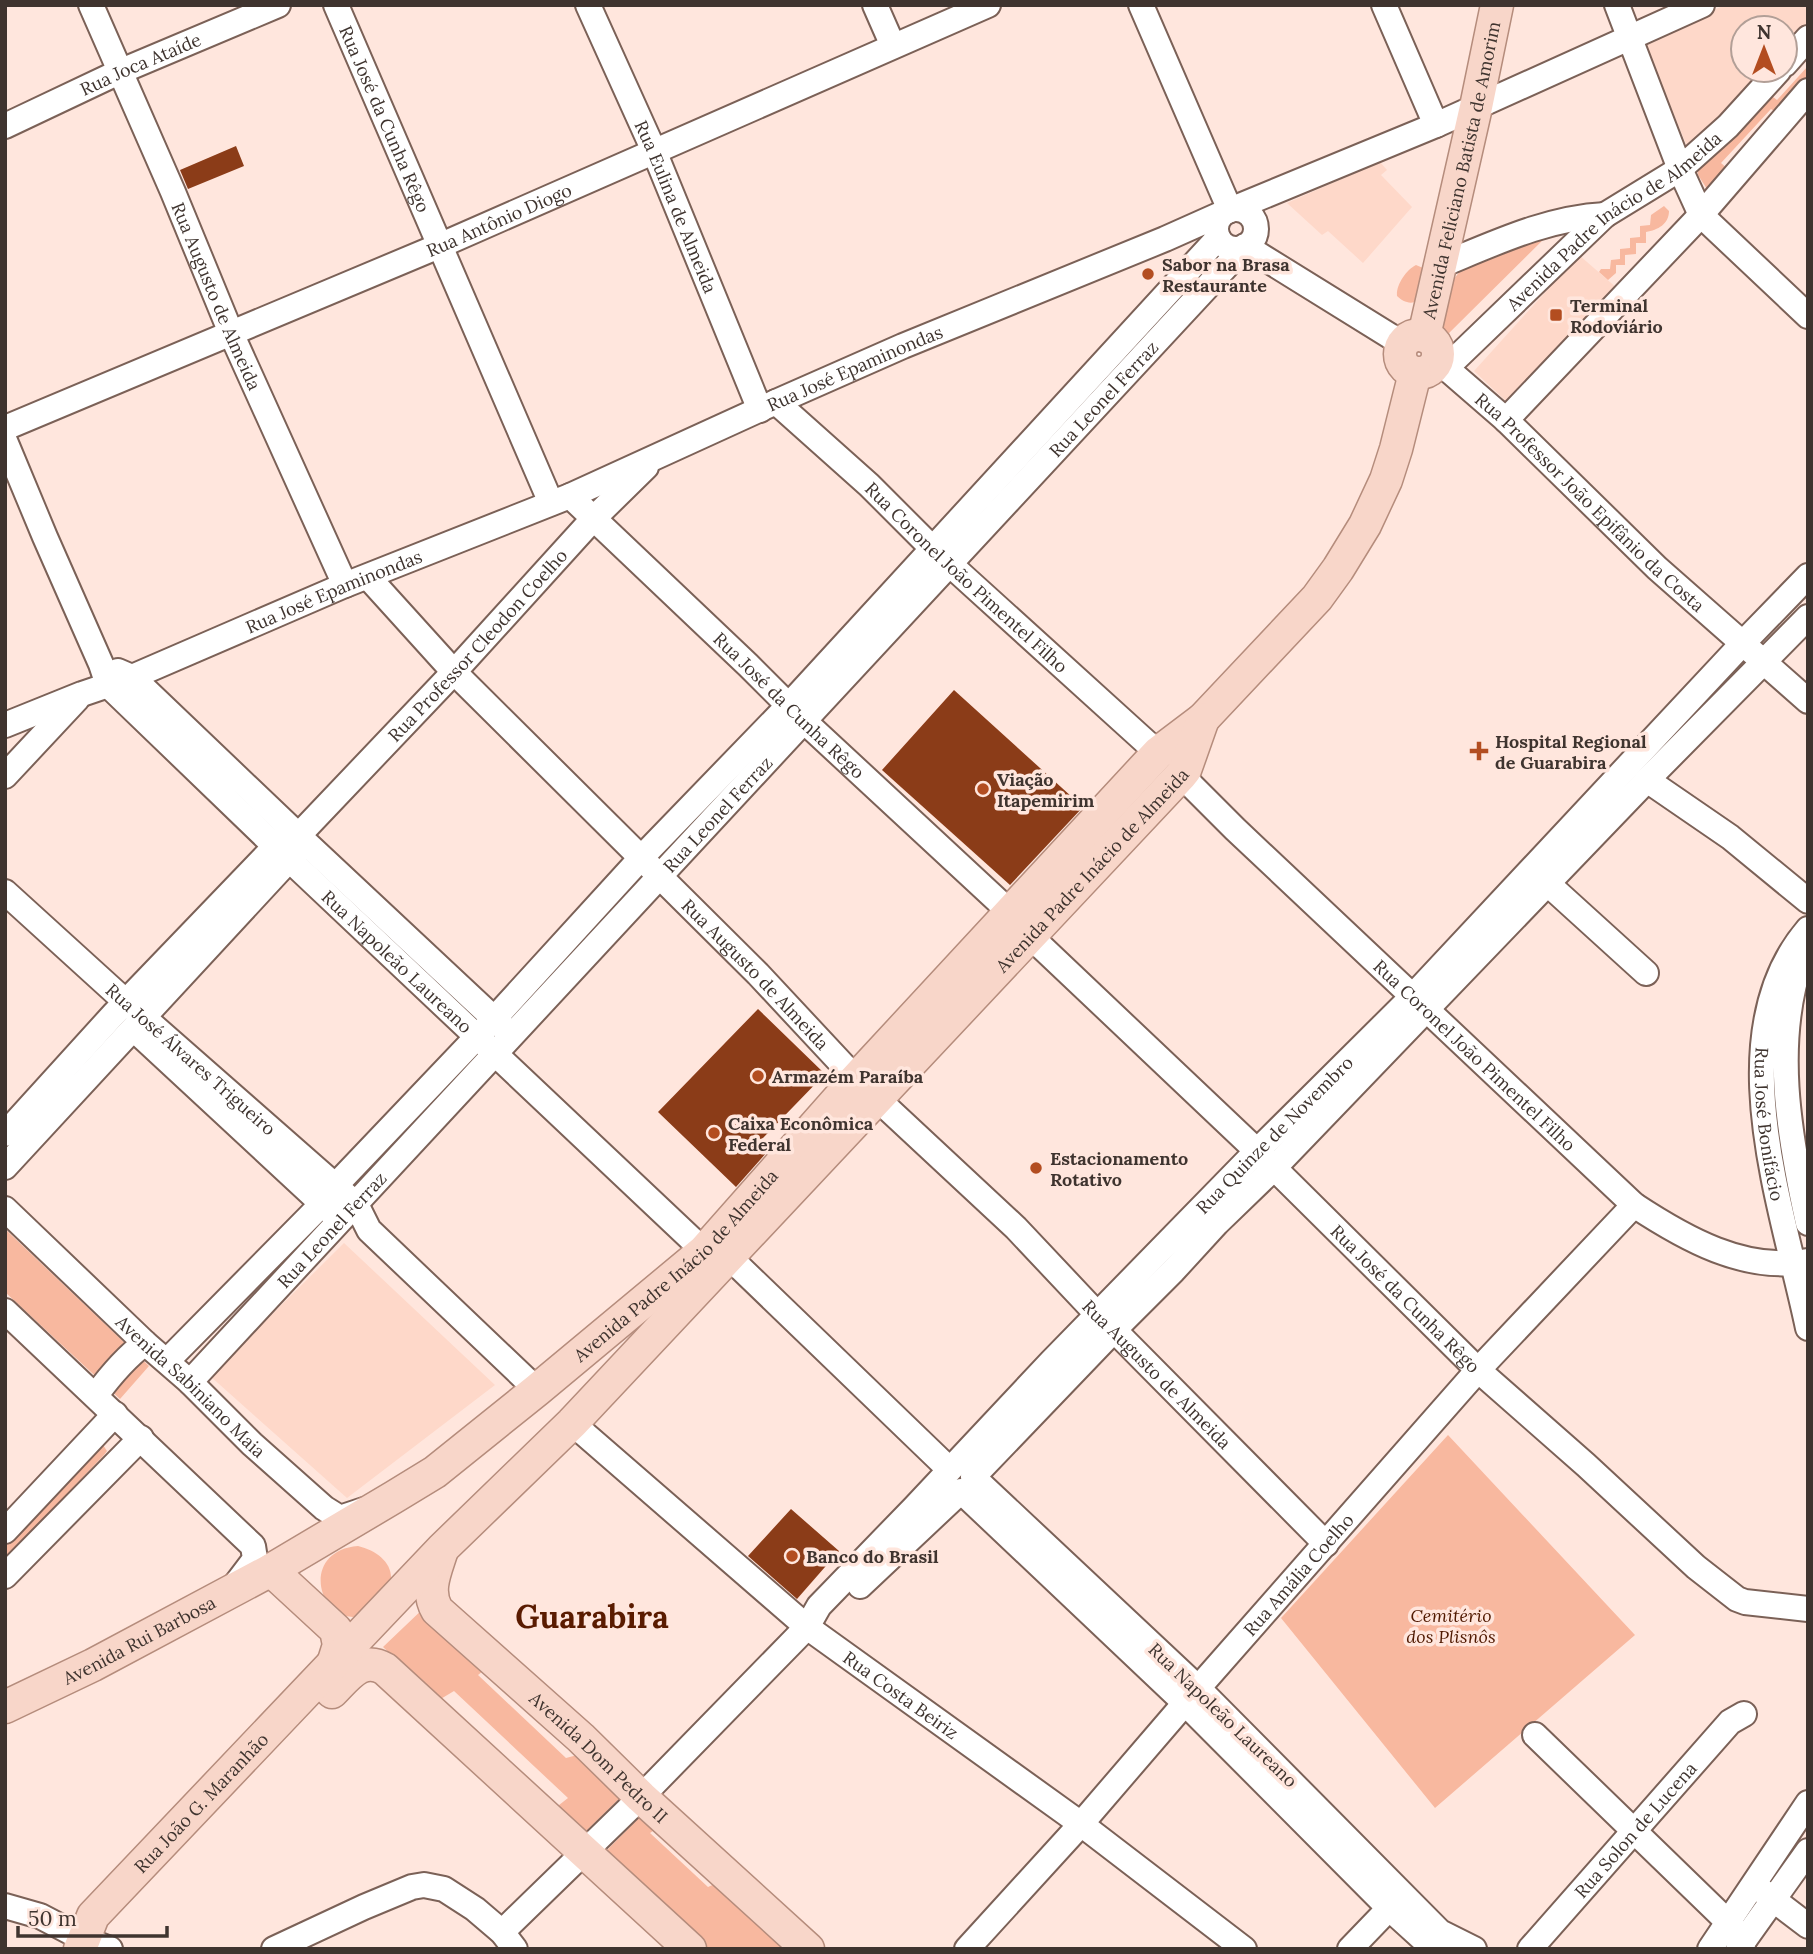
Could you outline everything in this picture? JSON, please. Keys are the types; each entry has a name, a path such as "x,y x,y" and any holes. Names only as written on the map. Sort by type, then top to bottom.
{"main road":[{"name":"Avenida Feliciano Batista de Amorim","path":"1425,357 1438,266 1497,5"},
{"name":"Avenida Padre Inácio de Almeida","path":"1020,924 1158,754 1203,719 1317,598 1338,569 1386,480 1425,357"},
{"name":"Avenida Padre Inácio de Almeida","path":"410,1583 572,1423 716,1254 866,1088 1020,924 1181,775 1203,719"},
{"path":"1158,754 1153,763 1158,777 1167,781 1181,775"},
{"name":"Avenida Padre Inácio de Almeida","path":"271,1570 435,1472 537,1390 716,1254"},
{"path":"537,1390 533,1396 531,1413 541,1426 556,1430 572,1423"},
{"name":"Avenida Dom Pedro II","path":"442,1549 431,1587 433,1603 437,1609 581,1738 808,1949"},
{"path":"271,1570 337,1630 340,1645 332,1664"},
{"name":"Avenida Rui Barbosa","path":"5,1707 93,1665 271,1570"},
{"name":"Rua João G. Maranhão","path":"91,1945 93,1916 410,1583"},
{"name":"Rua João G. Maranhão","path":"91,1945 351,1672 367,1664 385,1669 585,1851"},
{"path":"585,1851 690,1949"}],"street":[{"name":"Rua Augusto de Almeida","path":"90,5 173,192 231,332 356,581 454,672 642,858 758,974 866,1088 1016,1228 1105,1322 1326,1544"},
{"name":"Rua Joca Ataíde","path":"5,126 119,72 278,5"},
{"name":"Rua José da Cunha Rêgo","path":"336,5 439,246 560,499 593,519 748,664 796,713 1266,1159 1478,1370 1696,1567 1737,1599 1754,1604 1808,1609"},
{"name":"Rua Eulina de Almeida","path":"588,5 768,406"},
{"path":"875,5 892,46"},
{"name":"Rua Antônio Diogo","path":"5,428 439,246 988,5"},
{"path":"1141,5 1230,209"},
{"path":"1384,5 1436,125"},
{"path":"1616,5 1680,169 1701,215 1808,316"},
{"name":"Rua José Epaminondas","path":"132,677 356,581 560,499 916,341 1436,125 1702,5"},
{"name":"Avenida Padre Inácio de Almeida","path":"1425,357 1605,215 1680,169 1728,126 1766,84"},
{"path":"1506,420 1701,215 1808,91"},
{"path":"1250,235 1249,214 1243,210 1230,209 1217,221 1218,238 1233,248 1250,235 1267,195"},
{"path":"1438,266 1524,231 1564,220 1605,215"},
{"name":"Rua Professor João Epifânio da Costa","path":"1250,235 1425,357 1506,420 1657,568 1763,662"},
{"name":"Rua Leonel Ferraz","path":"190,1382 660,876 796,713 942,556 1250,235"},
{"name":"Rua Leonel Ferraz","path":"942,556 1218,238"},
{"name":"Rua Coronel João Pimentel Filho","path":"768,406 869,485 942,556 1158,754"},
{"name":"Rua Napoleão Laureano","path":"5,441 105,675 512,1035"},
{"name":"Rua Professor Cleodon Coelho","path":"5,1133 129,1015 454,672 593,519 657,455"},
{"name":"Rua Quinze de Novembro","path":"1419,1004 1743,643 1808,576"},
{"name":"Rua Quinze de Novembro","path":"509,1940 585,1851 642,1797 807,1626 819,1606 914,1508 961,1479 1105,1322 1173,1271 1217,1223 1266,1159 1419,1004 1548,884 1808,617"},
{"path":"1763,662 1808,701"},
{"path":"5,776 82,694 105,675"},
{"name":"Rua Napoleão Laureano","path":"105,675 132,677 476,1037 961,1479 1191,1695 1397,1901 1434,1949"},
{"path":"5,725 82,694"},
{"name":"Rua Leonel Ferraz","path":"167,1361 329,1194 642,858 796,713"},
{"name":"Rua Coronel João Pimentel Filho","path":"1181,775 1419,1004 1634,1205 1704,1246 1751,1260 1800,1263"},
{"path":"1647,780 1731,837 1808,901"},
{"path":"1548,884 1646,973"},
{"name":"Rua José Álvares Trigueiro","path":"5,892 129,1015"},
{"name":"Rua José Álvares Trigueiro","path":"5,912 129,1015 329,1194 537,1390"},
{"name":"Rua José Bonifácio","path":"1808,929 1800,951 1788,1013 1786,1070 1788,1107 1808,1223"},
{"name":"Rua José Bonifácio","path":"1800,951 1776,981 1767,1009 1762,1084 1766,1134 1784,1231 1800,1263 1808,1328"},
{"name":"Rua Professor Cleodon Coelho","path":"5,1167 129,1015"},
{"name":"Rua Amália Coelho","path":"967,1949 1081,1824 1191,1695 1478,1370 1634,1205"},
{"name":"Avenida Sabiniano Maia","path":"5,1209 145,1343 190,1382 252,1444 324,1508 340,1518 394,1497"},
{"path":"5,1311 253,1546 255,1559 230,1591"},
{"path":"96,1395 119,1367 145,1343"},
{"path":"5,1531 115,1414"},
{"name":"Rua Costa Beiriz","path":"572,1423 807,1626 1081,1824 1244,1949"},
{"path":"5,1576 141,1438"},
{"name":"Rua Solon de Lucena","path":"1530,1949 1730,1722 1744,1714"},
{"path":"1535,1735 1737,1938"},
{"path":"1737,1938 1754,1884 1808,1803"},
{"path":"1710,1949 1737,1938 1773,1901 1808,1851"},
{"path":"1754,1884 1808,1926"},
{"path":"274,1949 364,1906 412,1886 424,1885 444,1889 456,1896 509,1940"},
{"path":"1350,1949 1397,1901"},
{"name":"Rua Napoleão Laureano","path":"1397,1901 1440,1932 1474,1949"},
{"path":"5,1906 40,1916 91,1945"}],"shaded area":[{"path":"1725,5 1808,5 1808,26 1799,36 1799,14 1729,14 1729,84 1755,84 1690,147 1686,144 1646,47 1647,42"},
{"path":"1380,162 1387,170 1381,175 1412,207 1363,263 1328,231 1322,235 1287,203"},
{"path":"1579,255 1618,289 1508,403 1474,371"},
{"path":"344,1243 495,1385 347,1498 210,1376"}],"green space":[{"path":"1808,66 1808,86 1778,114 1771,109 1721,163 1729,170 1709,192 1698,175 1697,165 1769,94 1777,100 1792,84 1799,84 1799,76"},
{"path":"1664,206 1669,211 1665,223 1646,232 1646,243 1636,243 1636,254 1625,255 1625,265 1616,265 1616,273 1608,280 1599,272 1601,269 1610,269 1611,260 1620,259 1620,249 1630,248 1630,238 1640,237 1640,226 1650,225 1651,215"},
{"path":"1553,230 1445,337 1438,339 1450,284 1467,262"},
{"path":"1416,265 1424,271 1417,301 1404,301 1397,296 1398,287 1402,278"},
{"path":"5,1229 149,1366 120,1399 5,1292"},
{"name":"Cemitério dos Plisnôs","path":"1448,1435 1635,1635 1435,1808 1281,1618"},
{"path":"103,1445 107,1451 104,1455 5,1559 5,1545 98,1446"},
{"path":"358,1546 382,1558 390,1571 391,1579 384,1596 370,1613 363,1616 346,1616 334,1610 326,1600 321,1587 321,1573 327,1560 339,1551"},
{"path":"426,1606 489,1666 478,1675 566,1758 581,1754 624,1794 583,1834 554,1809 568,1798 454,1691 439,1700 383,1647"},
{"path":"645,1812 660,1826 650,1833 708,1887 721,1881 794,1949 708,1949 605,1852"}],"building":[{"path":"236,146 244,166 188,189 180,170"},
{"name":"Viação Itapemirim","path":"954,690 1083,807 1010,885 882,770"},
{"name":"Armazém Paraíba","path":"758,1009 825,1074 758,1143 767,1152 736,1187 658,1112"},
{"name":"Banco do Brasil","path":"791,1509 839,1551 797,1599 748,1556"}],"place":[{"name":"Sabor na Brasa Restaurante","path":"1148,274"},
{"name":"Terminal Rodoviário","path":"1556,315"},
{"name":"Hospital Regional de Guarabira","path":"1479,751"},
{"name":"Viação Itapemirim","path":"983,789"},
{"name":"Armazém Paraíba","path":"758,1076"},
{"name":"Caixa Econômica Federal","path":"714,1133"},
{"name":"Estacionamento Rotativo","path":"1036,1168"},
{"name":"Banco do Brasil","path":"792,1556"}],"district":[{"name":"Guarabira","path":"592,1616"}]}
